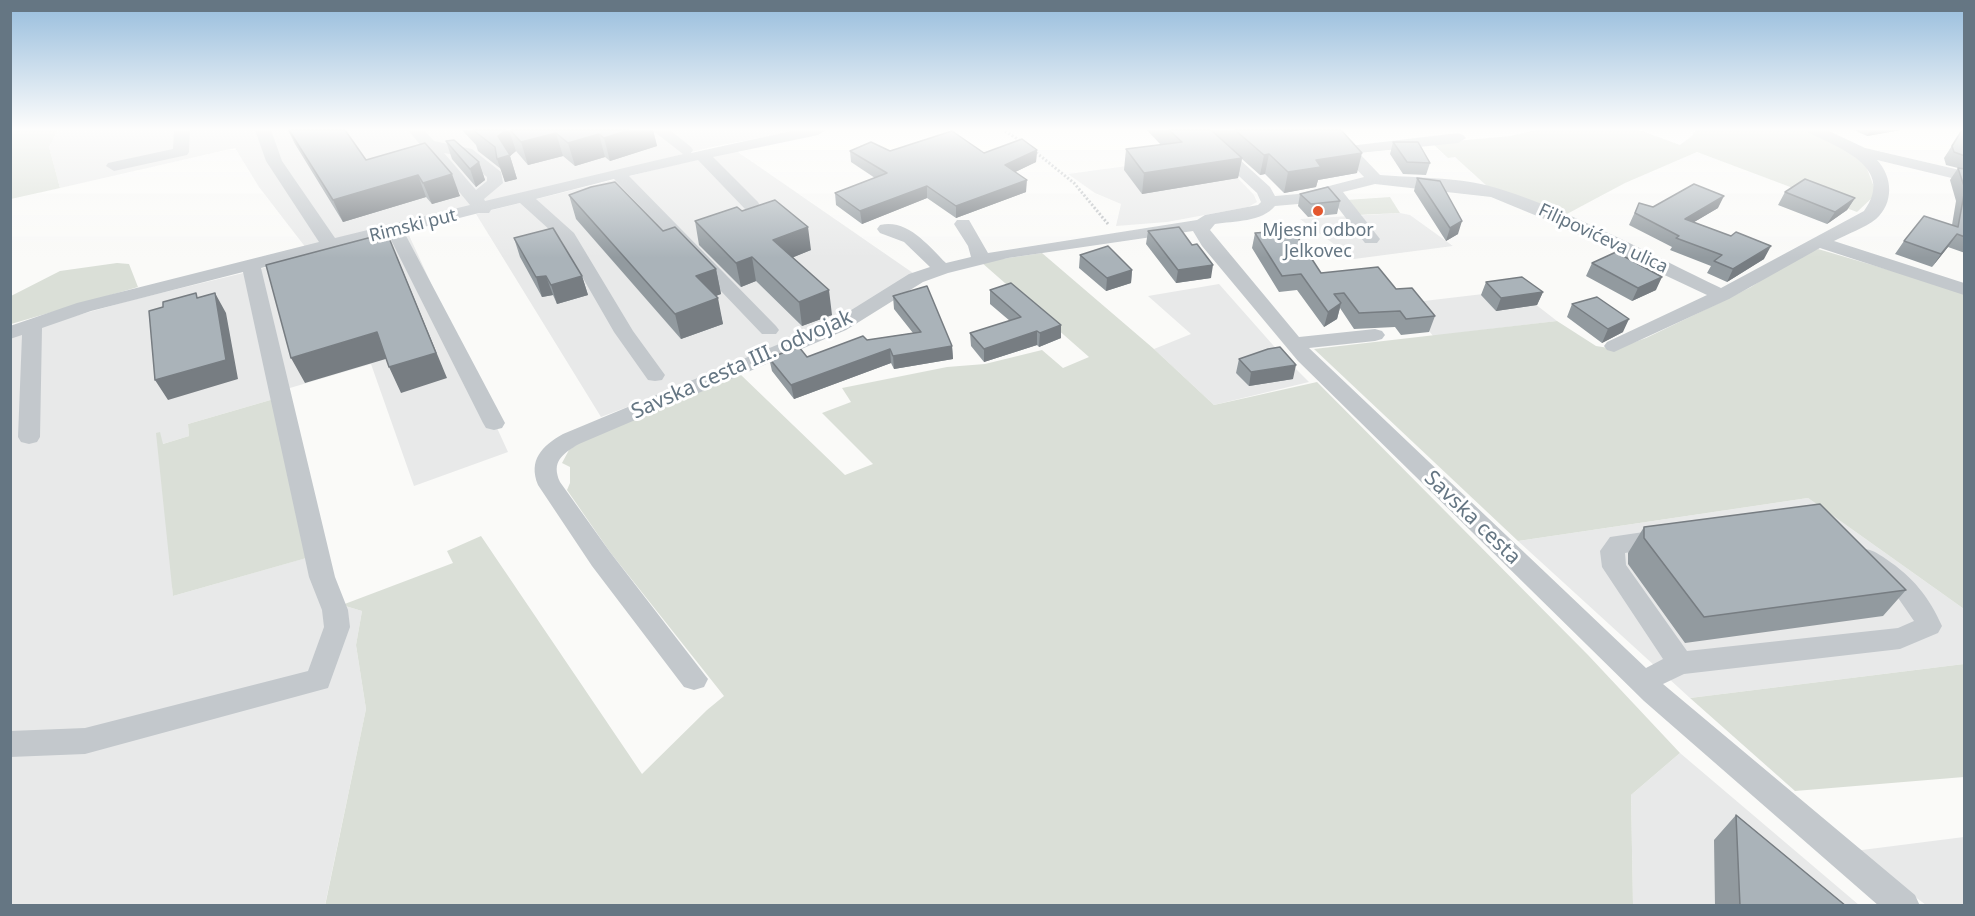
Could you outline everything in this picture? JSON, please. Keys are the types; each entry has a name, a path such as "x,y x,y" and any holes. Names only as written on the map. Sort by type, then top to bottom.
{"street":[{"path":"282,173 331,246"},
{"path":"452,173 478,204 495,183 495,175 492,173"},
{"path":"617,173 769,330"},
{"name":"Rimski put","path":"10,333 84,307 395,231 478,204 525,198 617,173"},
{"path":"715,173 752,206"},
{"path":"1202,225 1211,219 1258,212 1270,202 1264,191 1244,173"},
{"path":"1369,173 1375,179"},
{"path":"1614,345 1722,295 1870,215 1881,200 1881,182 1877,173"},
{"name":"Filipovićeva ulica","path":"1270,202 1298,199 1375,179 1497,193 1622,246 1722,295"},
{"path":"1332,189 1371,239"},
{"path":"525,198 568,237 624,332 655,375"},
{"path":"963,224 977,246 980,258"},
{"name":"Savska cesta III. odvojak","path":"694,679 601,559 550,485 545,476 548,457 554,448 839,326 916,278 942,269 980,258 1202,225"},
{"name":"Savska cesta","path":"1202,225 1201,230 1208,242 1290,349 1643,682 1904,906"},
{"path":"886,229 896,231 921,245 942,269"},
{"path":"395,231 494,423"},
{"path":"1820,242 1965,289"},
{"path":"10,744 85,741 318,680 337,627 335,610 322,577 288,420 250,266"},
{"path":"29,436 32,326"},
{"path":"1290,349 1375,335"},
{"path":"1680,663 1614,567 1612,551 1619,543 1690,534"},
{"path":"1643,682 1680,663 1900,638 1929,626 1909,589 1846,544"}],"path":[{"path":"1062,173 1089,196 1117,237"}],"shaded area":[{"path":"11,173 56,173 60,188 11,199"},
{"path":"56,173 127,173 60,188"},
{"path":"250,173 609,173 306,248"},
{"path":"643,173 768,173 913,273 843,316 806,334 688,384 601,417 476,214"},
{"path":"1233,173 1254,195 1257,202 1248,207 1167,222 1116,226 1121,204 1095,193 1068,174"},
{"path":"1472,173 1649,173 1565,215 1488,187"},
{"path":"1752,173 1869,173 1874,187 1874,196 1857,212"},
{"path":"1390,197 1400,213 1357,215 1346,200"},
{"path":"1400,213 1410,215 1453,246 1354,259 1300,219"},
{"path":"408,233 508,452 414,486 371,364 273,393 274,399 188,424 189,436 163,444 173,596 327,552 342,605 362,611 356,645 366,709 325,905 11,905 10,338 57,321 132,300"},
{"path":"1818,249 1964,292 1964,609 1808,498 1518,541 1314,349 1557,321 1596,346 1615,349 1646,338 1719,303 1751,287 1792,260"},
{"path":"1042,253 1154,349 1214,405 1317,382 1588,655 1680,753 1631,795 1633,905 325,906 366,709 356,645 362,611 342,605 453,563 447,551 481,536 642,774 724,696 610,552 567,490 570,483 570,467 562,463 569,450 589,436 741,375 845,475 873,464 822,413 851,402 842,388 947,367 985,364 1042,350 1063,368 1089,357 981,262"},
{"path":"117,263 129,264 138,287 11,324 11,296 60,271"},
{"path":"1219,284 1309,382 1214,405 1154,349 1191,334 1148,296"},
{"path":"1517,290 1557,321 1433,336 1407,303"},
{"path":"274,399 310,557 173,596 156,433 160,432 163,444 189,436 188,424"},
{"path":"1808,498 1964,609 1964,664 1690,698 1518,541"},
{"path":"1964,664 1964,777 1795,791 1690,698"},
{"path":"1680,753 1859,905 1633,905 1631,795"},
{"path":"1964,837 1964,905 1926,905 1854,851"}],"building":[{"path":"316,173 452,174 423,183 418,175 333,200"},
{"path":"887,173 1016,173 1027,180 956,206 927,186 860,211 835,193"},
{"path":"1960,173 1965,173 1965,189"},
{"path":"1417,178 1440,181 1462,221 1450,228"},
{"path":"1805,179 1855,198 1835,212 1785,192"},
{"path":"615,182 663,231 675,227 716,269 696,276 718,298 675,314 569,195"},
{"path":"1694,184 1724,196 1685,219 1731,236 1736,232 1771,246 1733,269 1714,261 1722,255 1676,238 1679,236 1635,213 1639,203 1653,207"},
{"path":"1328,187 1340,201 1311,204 1300,194"},
{"path":"1965,189 1965,237 1957,234 1941,254 1904,241 1924,216 1958,227"},
{"path":"775,200 808,227 773,240 829,290 799,302 752,257 736,263 695,221 737,207 742,211"},
{"path":"1179,227 1192,245 1197,244 1213,265 1178,270 1148,231"},
{"path":"553,228 582,276 551,285 546,276 536,277 514,238"},
{"path":"1293,230 1321,273 1378,267 1396,289 1412,288 1435,316 1406,319 1400,311 1359,313 1344,293 1334,294 1341,303 1328,312 1301,274 1282,276 1255,233"},
{"path":"387,233 436,353 389,367 377,332 291,358 266,265"},
{"path":"1108,246 1132,270 1107,278 1080,255"},
{"path":"1616,252 1662,277 1638,288 1592,263"},
{"path":"1522,277 1543,292 1501,298 1486,282"},
{"path":"1011,283 1061,325 984,349 970,333 1021,317 990,290"},
{"path":"927,286 952,346 893,356 890,349 791,385 769,358 799,347 807,357 863,336 867,340 921,332 893,296"},
{"path":"196,293 197,298 215,293 226,360 155,380 149,311 163,307 163,302"},
{"path":"1597,297 1629,319 1608,329 1572,304"},
{"path":"1280,347 1296,365 1251,372 1239,359 1268,349"},
{"path":"1820,504 1906,590 1704,617 1644,538 1644,527"},
{"path":"1736,815 1846,906 1740,906"}],"place":[{"name":"Mjesni odbor Jelkovec","path":"1318,211"}]}
